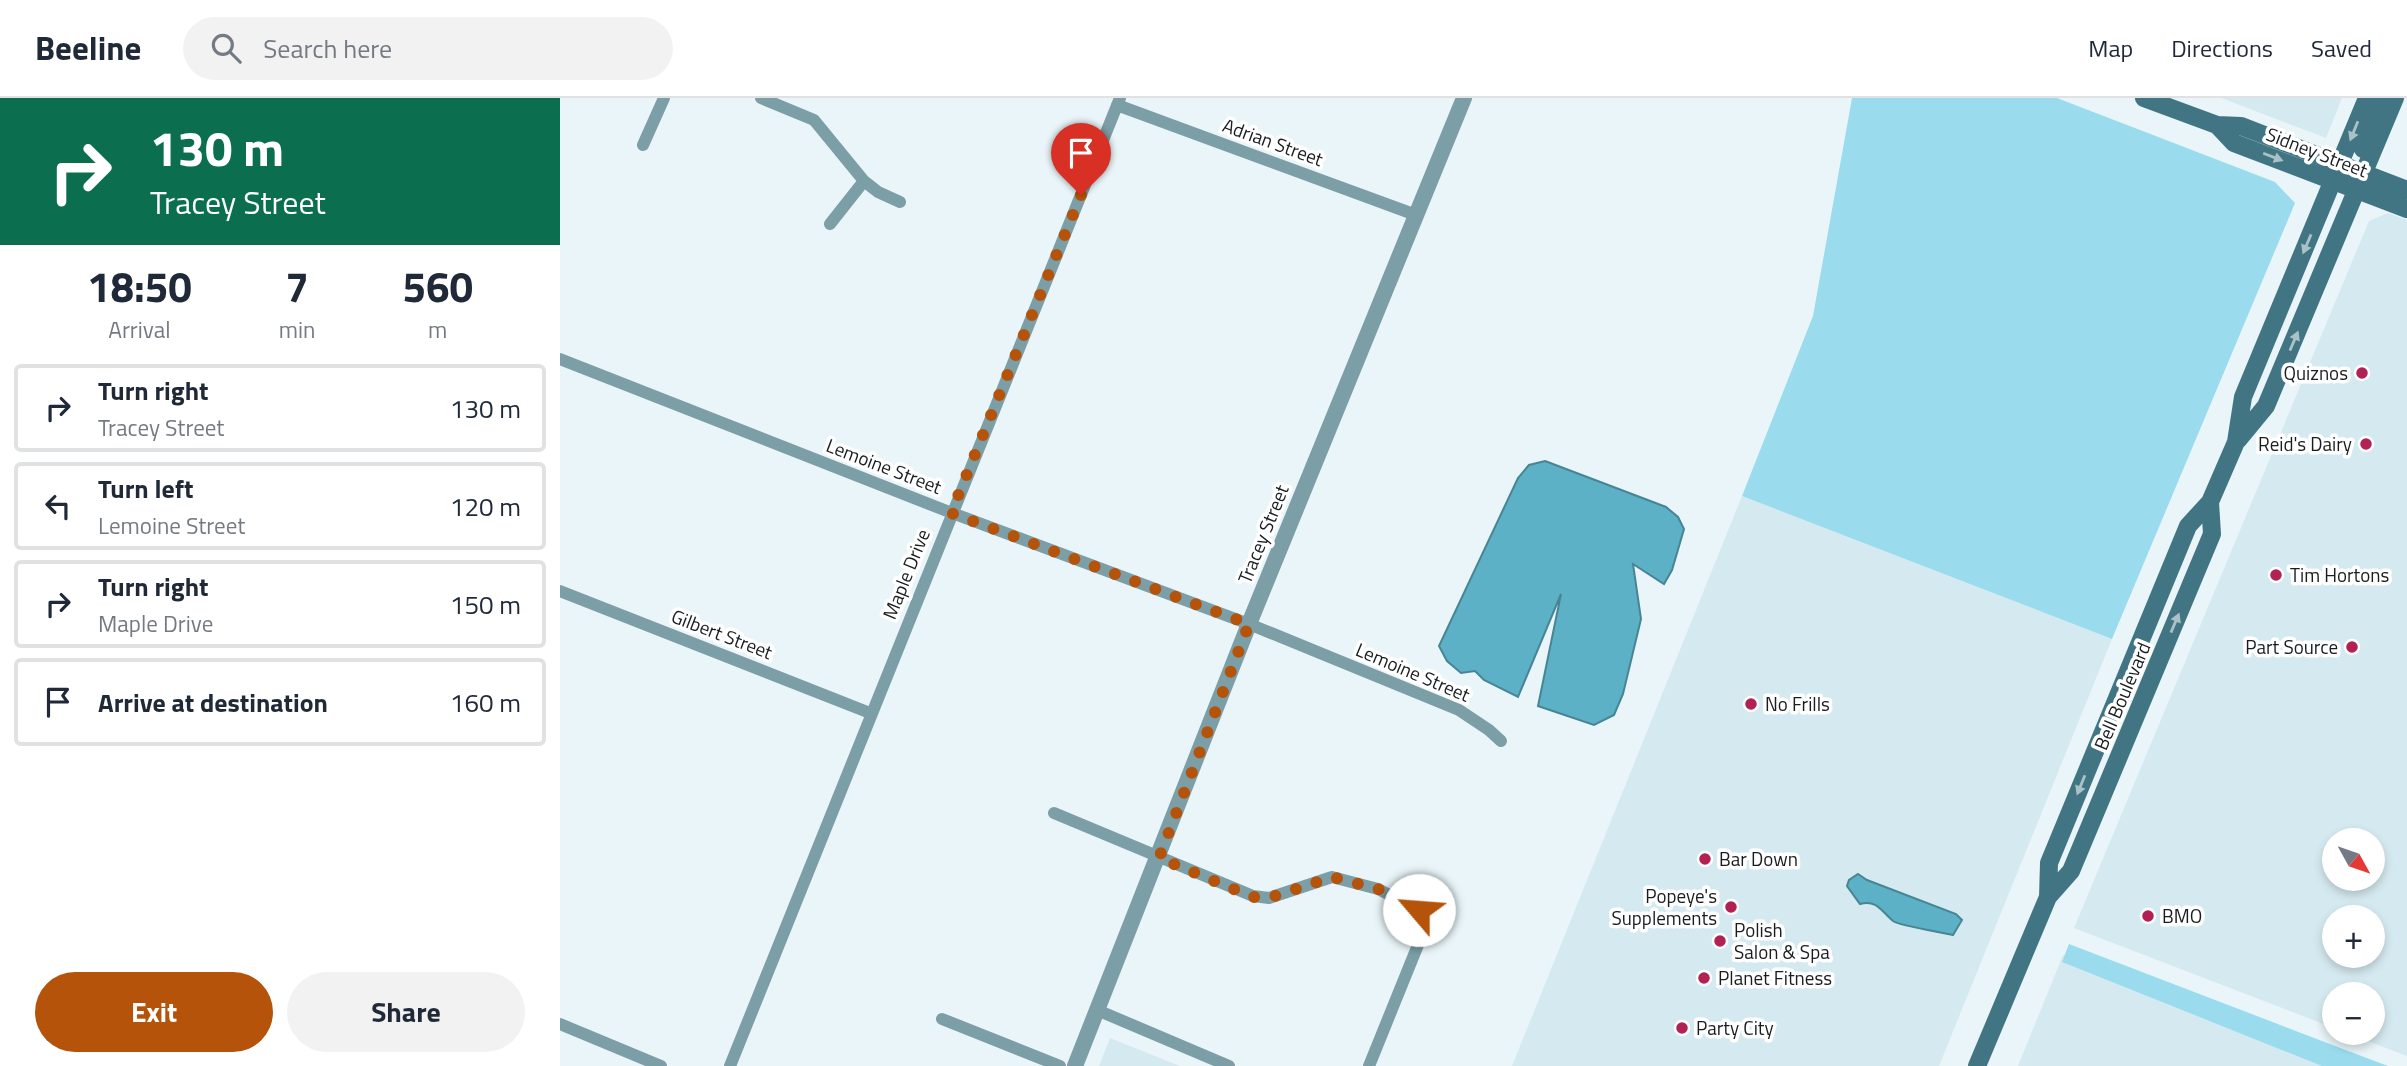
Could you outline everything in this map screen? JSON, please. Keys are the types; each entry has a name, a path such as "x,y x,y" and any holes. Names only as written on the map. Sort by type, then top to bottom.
{"main road":[{"name":"Sidney Street","path":"2144,98 2217,125 2241,126 2351,176 2407,209"},
{"name":"Bell Boulevard","path":"2236,442 2266,406 2351,176 2367,98"},
{"path":"2351,176 2381,98"},
{"name":"Bell Boulevard","path":"2048,897 2049,863 2054,850 2188,526 2210,502 2236,442 2244,397 2351,176 2395,98"},
{"name":"Sidney Street","path":"2351,176 2407,190"},
{"name":"Bell Boulevard","path":"1977,1066 2048,897 2071,871 2212,534 2210,502"}],"street":[{"path":"643,145 664,98"},
{"path":"761,98 814,120 864,181 878,192 900,202"},
{"name":"Tracey Street","path":"1075,1066 1249,624 1464,98"},
{"name":"Adrian Street","path":"1119,101 1416,215"},
{"name":"Maple Drive","path":"730,1066 870,713 1119,101"},
{"path":"830,224 864,181"},
{"name":"Lemoine Street","path":"560,359 951,513 1249,624 1459,710 1501,741"},
{"name":"Gilbert Street","path":"560,591 870,713"},
{"path":"1054,813 1253,897 1269,898 1332,877 1378,889 1419,910 1424,925 1420,940 1369,1066"},
{"path":"1097,1010 1230,1066"},
{"path":"942,1019 1060,1066"},
{"path":"560,1024 661,1066"}],"shaded area":[{"path":"1852,98 2057,98 2275,182 2295,203 2112,639 1742,496 1813,316"},
{"path":"2221,98 2342,98 2326,138"},
{"path":"2388,213 2407,220 2407,1056 2378,1045 2385,1045 2385,982 2322,982 2322,1023 2074,928 2369,221"},
{"path":"1545,461 1666,507 1678,517 1684,529 1672,570 1664,584 1633,564 1641,619 1623,694 1614,715 1594,725 1538,706 1561,594 1518,697 1484,680 1475,671 1461,673 1447,661 1439,646 1518,478 1529,465"},
{"path":"1742,496 2112,639 1939,1066 1512,1066"},
{"path":"1858,874 1867,880 1956,914 1962,920 1953,935 1897,923 1875,905 1860,904 1847,886 1849,880"},
{"path":"2069,944 2322,1041 2322,1045 2333,1045 2388,1066 2322,1066 2062,962"},
{"path":"2063,955 2341,1066 2018,1066"},
{"path":"1110,1038 1180,1066 1099,1066"}],"place":[{"name":"Quiznos","path":"2362,373"},
{"name":"Reid's Dairy","path":"2366,444"},
{"name":"Tim Hortons","path":"2276,575"},
{"name":"Part Source","path":"2352,647"},
{"name":"No Frills","path":"1751,704"},
{"name":"Bar Down","path":"1705,859"},
{"name":"Popeye's Supplements","path":"1731,907"},
{"name":"BMO","path":"2148,916"},
{"name":"Polish Salon & Spa","path":"1720,941"},
{"name":"Planet Fitness","path":"1704,978"},
{"name":"Party City","path":"1682,1028"}],"route":[{"path":"1081,195 951,513 1249,624 1159,858 1253,897 1269,898 1332,877 1378,889 1419,910"}]}
